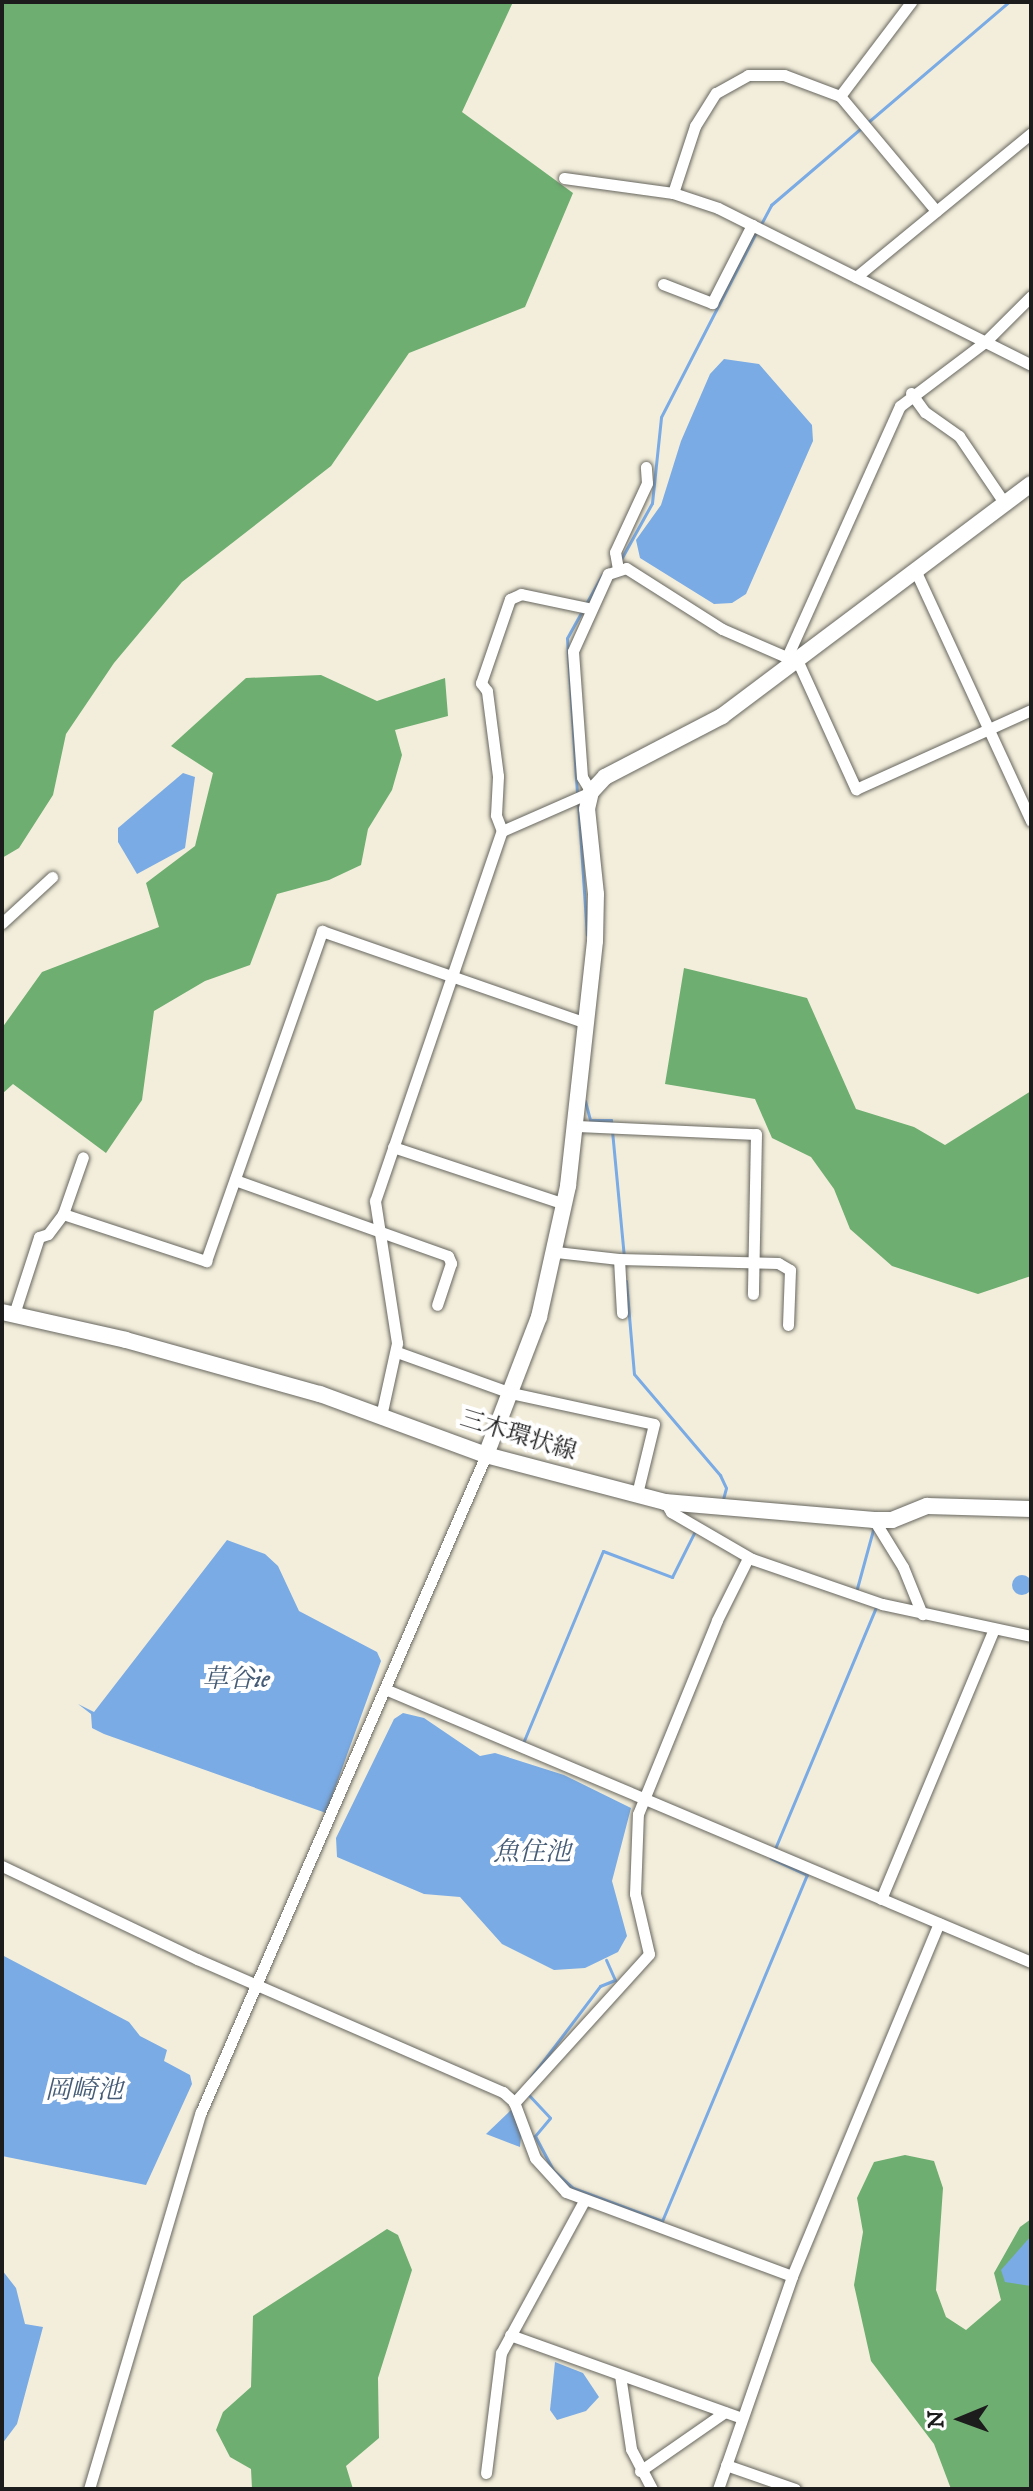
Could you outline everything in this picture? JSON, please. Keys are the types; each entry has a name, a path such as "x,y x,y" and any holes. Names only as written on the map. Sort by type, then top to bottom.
{"street":[{"path":"840,96 911,2"},
{"path":"673,193 695,126 716,93 748,75 784,75 840,96 936,211"},
{"path":"856,277 1031,133"},
{"path":"564,178 673,193 752,225 1031,365"},
{"path":"663,284 712,303 752,225"},
{"path":"793,660 900,406 911,393 985,342 1031,296"},
{"path":"911,393 925,412 959,436 1005,504"},
{"path":"618,569 615,552 647,483 646,467"},
{"path":"502,831 591,792 605,777 722,716 1031,484"},
{"path":"89,2489 201,2112 486,1455 539,1317 556,1252 577,1126 583,1022 595,941 596,894 587,809 591,792 582,777 573,651 588,608 608,574 626,568 722,629 793,660 856,789 1031,710"},
{"path":"916,572 1031,821"},
{"path":"381,1416 397,1352 375,1201 502,831 496,815 498,776 487,691 481,683 510,599 521,594 588,608"},
{"path":"2,923 52,877"},
{"path":"63,1214 206,1261 322,931 583,1022"},
{"path":"577,1126 756,1134 753,1294"},
{"path":"393,1147 564,1204"},
{"path":"8,1313 39,1237 48,1234 63,1214 83,1157"},
{"path":"235,1180 448,1256 451,1263 437,1305"},
{"path":"556,1252 619,1259 778,1263 790,1270 788,1325"},
{"path":"619,1259 622,1313"},
{"name":"三木環状線","path":"8,1313 209,1362 381,1416 486,1455 665,1502 874,1520 892,1520 927,1506 1031,1509"},
{"path":"397,1352 511,1393 654,1424 637,1494"},
{"path":"665,1502 671,1512 748,1558 922,1614 1031,1636"},
{"path":"874,1520 903,1567 922,1614"},
{"path":"514,2103 649,1954 635,1894 634,1846 643,1801 748,1558"},
{"path":"881,1899 994,1629"},
{"path":"385,1689 643,1801 1031,1962"},
{"path":"2,1866 259,1984 462,2072 514,2103 535,2158 566,2192 792,2276"},
{"path":"718,2489 792,2276 939,1923"},
{"path":"486,2473 501,2353 584,2201"},
{"path":"510,2335 742,2418"},
{"path":"620,2375 640,2471 652,2489"},
{"path":"640,2471 725,2412"},
{"path":"726,2465 795,2489"}],"green space":[{"path":"2,2 513,2 462,112 573,193 525,307 409,353 331,466 182,582 114,663 66,734 53,795 19,848 2,858"},
{"path":"321,675 377,701 445,678 448,716 395,730 402,755 392,790 368,829 361,865 329,880 277,894 250,965 205,981 154,1011 142,1100 106,1153 13,1084 2,1094 2,1028 42,972 159,927 146,883 195,846 213,773 171,746 246,678"},
{"path":"684,968 807,998 856,1109 914,1127 945,1145 1031,1091 1031,1276 978,1294 892,1266 850,1229 834,1189 811,1157 772,1138 755,1099 665,1084"},
{"path":"905,2155 934,2161 943,2188 936,2290 946,2317 966,2330 1001,2300 994,2273 1020,2227 1031,2219 1031,2489 951,2489 934,2444 871,2361 854,2285 863,2232 857,2198 874,2162"},
{"path":"387,2229 398,2235 412,2270 378,2378 379,2438 346,2466 353,2489 252,2489 251,2469 230,2457 216,2430 223,2412 251,2387 253,2316"}],"water":[{"path":"724,359 759,364 812,425 813,441 746,594 732,603 714,604 640,558 636,540 661,505 681,441 710,374"},
{"path":"183,773 195,777 185,848 137,874 118,842 118,828"},
{"name":"草谷ie","path":"227,1540 265,1554 278,1566 299,1611 377,1652 381,1661 326,1813 104,1734 92,1728 91,1714 78,1704 94,1712"},
{"path":"1022,1575 1029,1578 1032,1585 1029,1592 1022,1595 1015,1592 1012,1585 1015,1578"},
{"name":"魚住池","path":"403,1713 424,1718 480,1756 495,1753 564,1775 631,1808 612,1881 627,1936 618,1952 585,1968 554,1970 502,1944 460,1897 424,1894 337,1857 336,1838 394,1719"},
{"name":"岡崎池","path":"2,1955 129,2022 140,2036 167,2050 164,2061 190,2075 192,2084 146,2185 2,2156"},
{"path":"512,2109 521,2136 520,2147 486,2134"},
{"path":"1031,2236 1031,2286 1005,2282 1001,2270"},
{"path":"2,2270 16,2288 25,2324 43,2327 17,2424 2,2444"},
{"path":"555,2362 583,2373 599,2397 586,2411 557,2420 550,2410"}],"waterway":[{"path":"760,226 771,205 1009,2"},
{"path":"620,561 652,503 661,417 756,232"},
{"path":"577,793 567,638 602,575"},
{"path":"578,801 587,935"},
{"path":"585,1101 590,1120 611,1120 624,1257"},
{"path":"626,1281 634,1374 720,1475 726,1488 722,1503"},
{"path":"856,1592 874,1526"},
{"path":"523,1743 603,1551 672,1577 695,1531"},
{"path":"774,1851 876,1607"},
{"path":"526,2092 550,2118 535,2136 553,2170 573,2188 662,2221 807,1875 771,1858"},
{"path":"531,2077 600,1986 615,1980 606,1960"}]}
